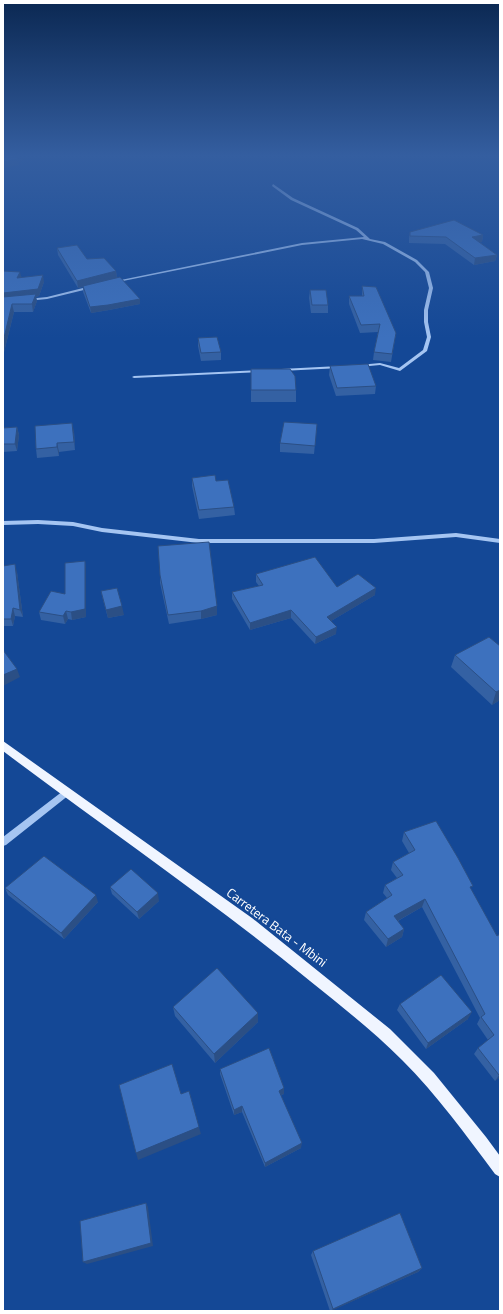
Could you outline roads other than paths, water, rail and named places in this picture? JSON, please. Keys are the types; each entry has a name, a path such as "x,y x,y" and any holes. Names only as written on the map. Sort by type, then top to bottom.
{"main road":[{"name":"Carretera Bata - Mbini","path":"3,745 66,794 169,866 287,952 366,1018 417,1064 466,1122 499,1166"}],"street":[{"path":"326,215 357,229 368,239"},
{"path":"110,282 294,246 356,238 384,243 416,261 427,272 431,288 426,310 426,322 429,337 425,351 400,370 380,364 350,366"},
{"path":"21,301 47,298 96,286"},
{"path":"273,370 342,366"},
{"path":"134,378 265,370"},
{"path":"3,523 38,522 73,524 102,530 199,541 374,541 456,535 500,541"},
{"path":"3,842 66,794"}]}
